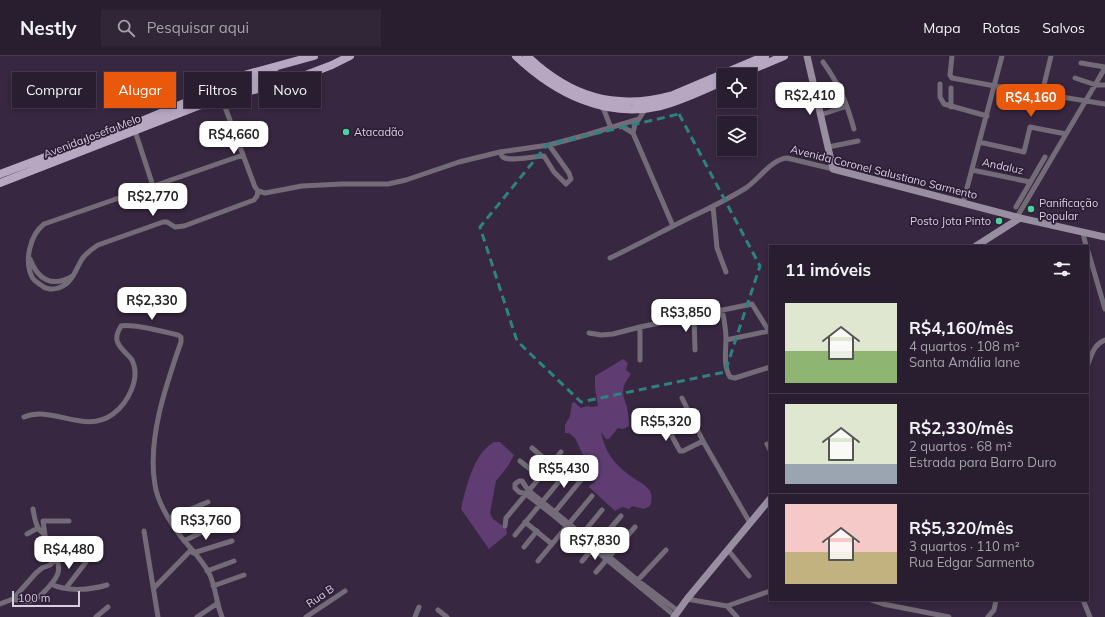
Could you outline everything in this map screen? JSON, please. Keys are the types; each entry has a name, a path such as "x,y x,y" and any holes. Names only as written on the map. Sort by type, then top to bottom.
{"main road":[{"name":"Avenida Josefa Melo","path":"251,73 282,65 299,58 314,56"},
{"name":"Avenida Josefa Melo","path":"314,72 350,56"},
{"path":"516,56 543,79 559,90 573,97 600,105 621,108 646,108 676,101 717,84"},
{"path":"527,56 547,74 578,91 606,100 632,102 657,99 673,95 765,56"},
{"path":"756,68 784,56"},
{"path":"270,72 282,65"},
{"path":"251,75 254,76 256,80 255,86 251,89"},
{"name":"Avenida Josefa Melo","path":"0,174 144,120 184,103"},
{"name":"Avenida Josefa Melo","path":"0,183 193,108"}],"street":[{"path":"282,65 286,56"},
{"path":"952,56 951,77 1085,102 1105,104"},
{"path":"963,203 1002,56"},
{"path":"1042,93 1051,56"},
{"path":"806,57 833,169"},
{"path":"824,62 840,88 848,106 854,129"},
{"path":"978,245 1019,218 1104,70 1081,63"},
{"path":"1075,78 1105,85"},
{"path":"952,107 951,89 940,87 940,97 943,103 952,107 986,116"},
{"path":"600,105 604,110 612,128"},
{"path":"820,115 848,106"},
{"path":"225,108 255,187 258,191 265,193 308,185 388,184 406,180 459,162 500,152 549,145 639,119"},
{"path":"633,133 635,124 646,108"},
{"path":"620,125 633,133 673,226"},
{"path":"979,142 1024,152 1030,127 1066,134"},
{"path":"135,131 153,186"},
{"path":"828,147 858,141"},
{"path":"500,152 502,156 506,158 522,159 544,156 554,172 566,184 571,180 569,173 549,145"},
{"path":"243,155 44,224 38,228 34,234 29,255 28,267 32,279 46,289 57,289 68,284 89,251 98,245 163,222 167,222 175,227 184,226 254,200 258,191"},
{"path":"1016,207 1045,157"},
{"name":"Avenida Coronel Salustiano Sarmento","path":"610,258 746,188 764,173 776,160 787,158 1019,218 1105,237"},
{"name":"Andaluz","path":"972,170 1030,182"},
{"path":"713,206 718,248 726,272"},
{"path":"1082,232 1086,245"},
{"path":"1089,254 1105,309"},
{"path":"29,255 32,265 39,276 53,282 64,281 74,275"},
{"path":"42,286 46,287 48,285 48,280 46,278"},
{"path":"589,333 608,335 752,304 769,332 726,340"},
{"path":"722,310 726,340 726,360 730,377 735,378 769,367"},
{"path":"694,316 694,350"},
{"path":"24,417 44,414 86,422 109,417 118,410 128,396 135,378 132,360 118,343 117,336 121,326 126,325 147,328 178,335 182,339 167,384 157,425 154,444 155,487 174,527 207,570 222,617"},
{"path":"640,327 640,360"},
{"path":"1089,361 1093,350 1105,340"},
{"path":"682,398 704,441 750,523"},
{"path":"661,416 680,451 704,441"},
{"path":"767,444 769,448"},
{"path":"532,448 551,464"},
{"path":"505,526 506,518 561,452"},
{"path":"520,462 540,477"},
{"path":"515,535 575,462"},
{"path":"554,514 586,474"},
{"path":"527,492 676,615 687,599 769,500"},
{"path":"538,561 592,496"},
{"path":"169,518 208,502"},
{"path":"33,509 38,528 45,535"},
{"path":"570,550 602,510"},
{"path":"174,527 216,511"},
{"path":"582,561 621,516"},
{"path":"13,598 23,601 34,600 42,595 51,584 59,571 56,558 45,535 43,521 69,521"},
{"path":"525,522 552,544"},
{"path":"184,541 202,532 211,531 222,527"},
{"path":"596,572 635,527"},
{"path":"27,534 38,528"},
{"path":"144,531 158,617"},
{"path":"524,547 537,532"},
{"path":"154,588 192,551 232,541"},
{"path":"639,583 666,550"},
{"path":"728,550 749,576"},
{"path":"0,604 13,598 42,568 50,565 56,558"},
{"path":"207,570 234,561"},
{"path":"66,588 86,562"},
{"path":"213,586 244,576"},
{"path":"51,584 66,588 94,589 107,585"},
{"name":"Rua B","path":"306,617 345,591"},
{"path":"687,599 727,606 769,591"},
{"path":"874,601 948,617"},
{"path":"988,617 994,610 996,601"},
{"path":"1083,601 1090,617"},
{"path":"197,617 218,604"},
{"path":"727,606 737,617"},
{"path":"415,617 420,607"},
{"path":"96,617 108,608"},
{"path":"438,610 447,617"}],"highlighted area":[{"path":"679,114 760,266 725,372 581,402 517,341 480,227 547,145"}],"shaded area":[{"path":"623,359 628,363 626,370 631,374 623,391 628,410 629,426 623,429 618,428 609,439 606,439 601,432 609,454 622,469 647,487 651,493 651,500 650,506 644,509 632,506 629,509 622,507 615,511 589,487 594,483 595,479 586,469 584,457 575,438 569,433 565,433 565,425 570,416 572,403 574,402 581,408 587,406 598,406 595,376"},
{"path":"494,442 500,442 514,455 508,466 496,481 490,513 493,519 506,528 507,534 489,549 461,509 468,482 476,463 487,447"}],"place":[{"name":"Atacadão","path":"346,132"},
{"name":"Panificação Popular","path":"1031,209"},
{"name":"Posto Jota Pinto","path":"999,221"}]}
